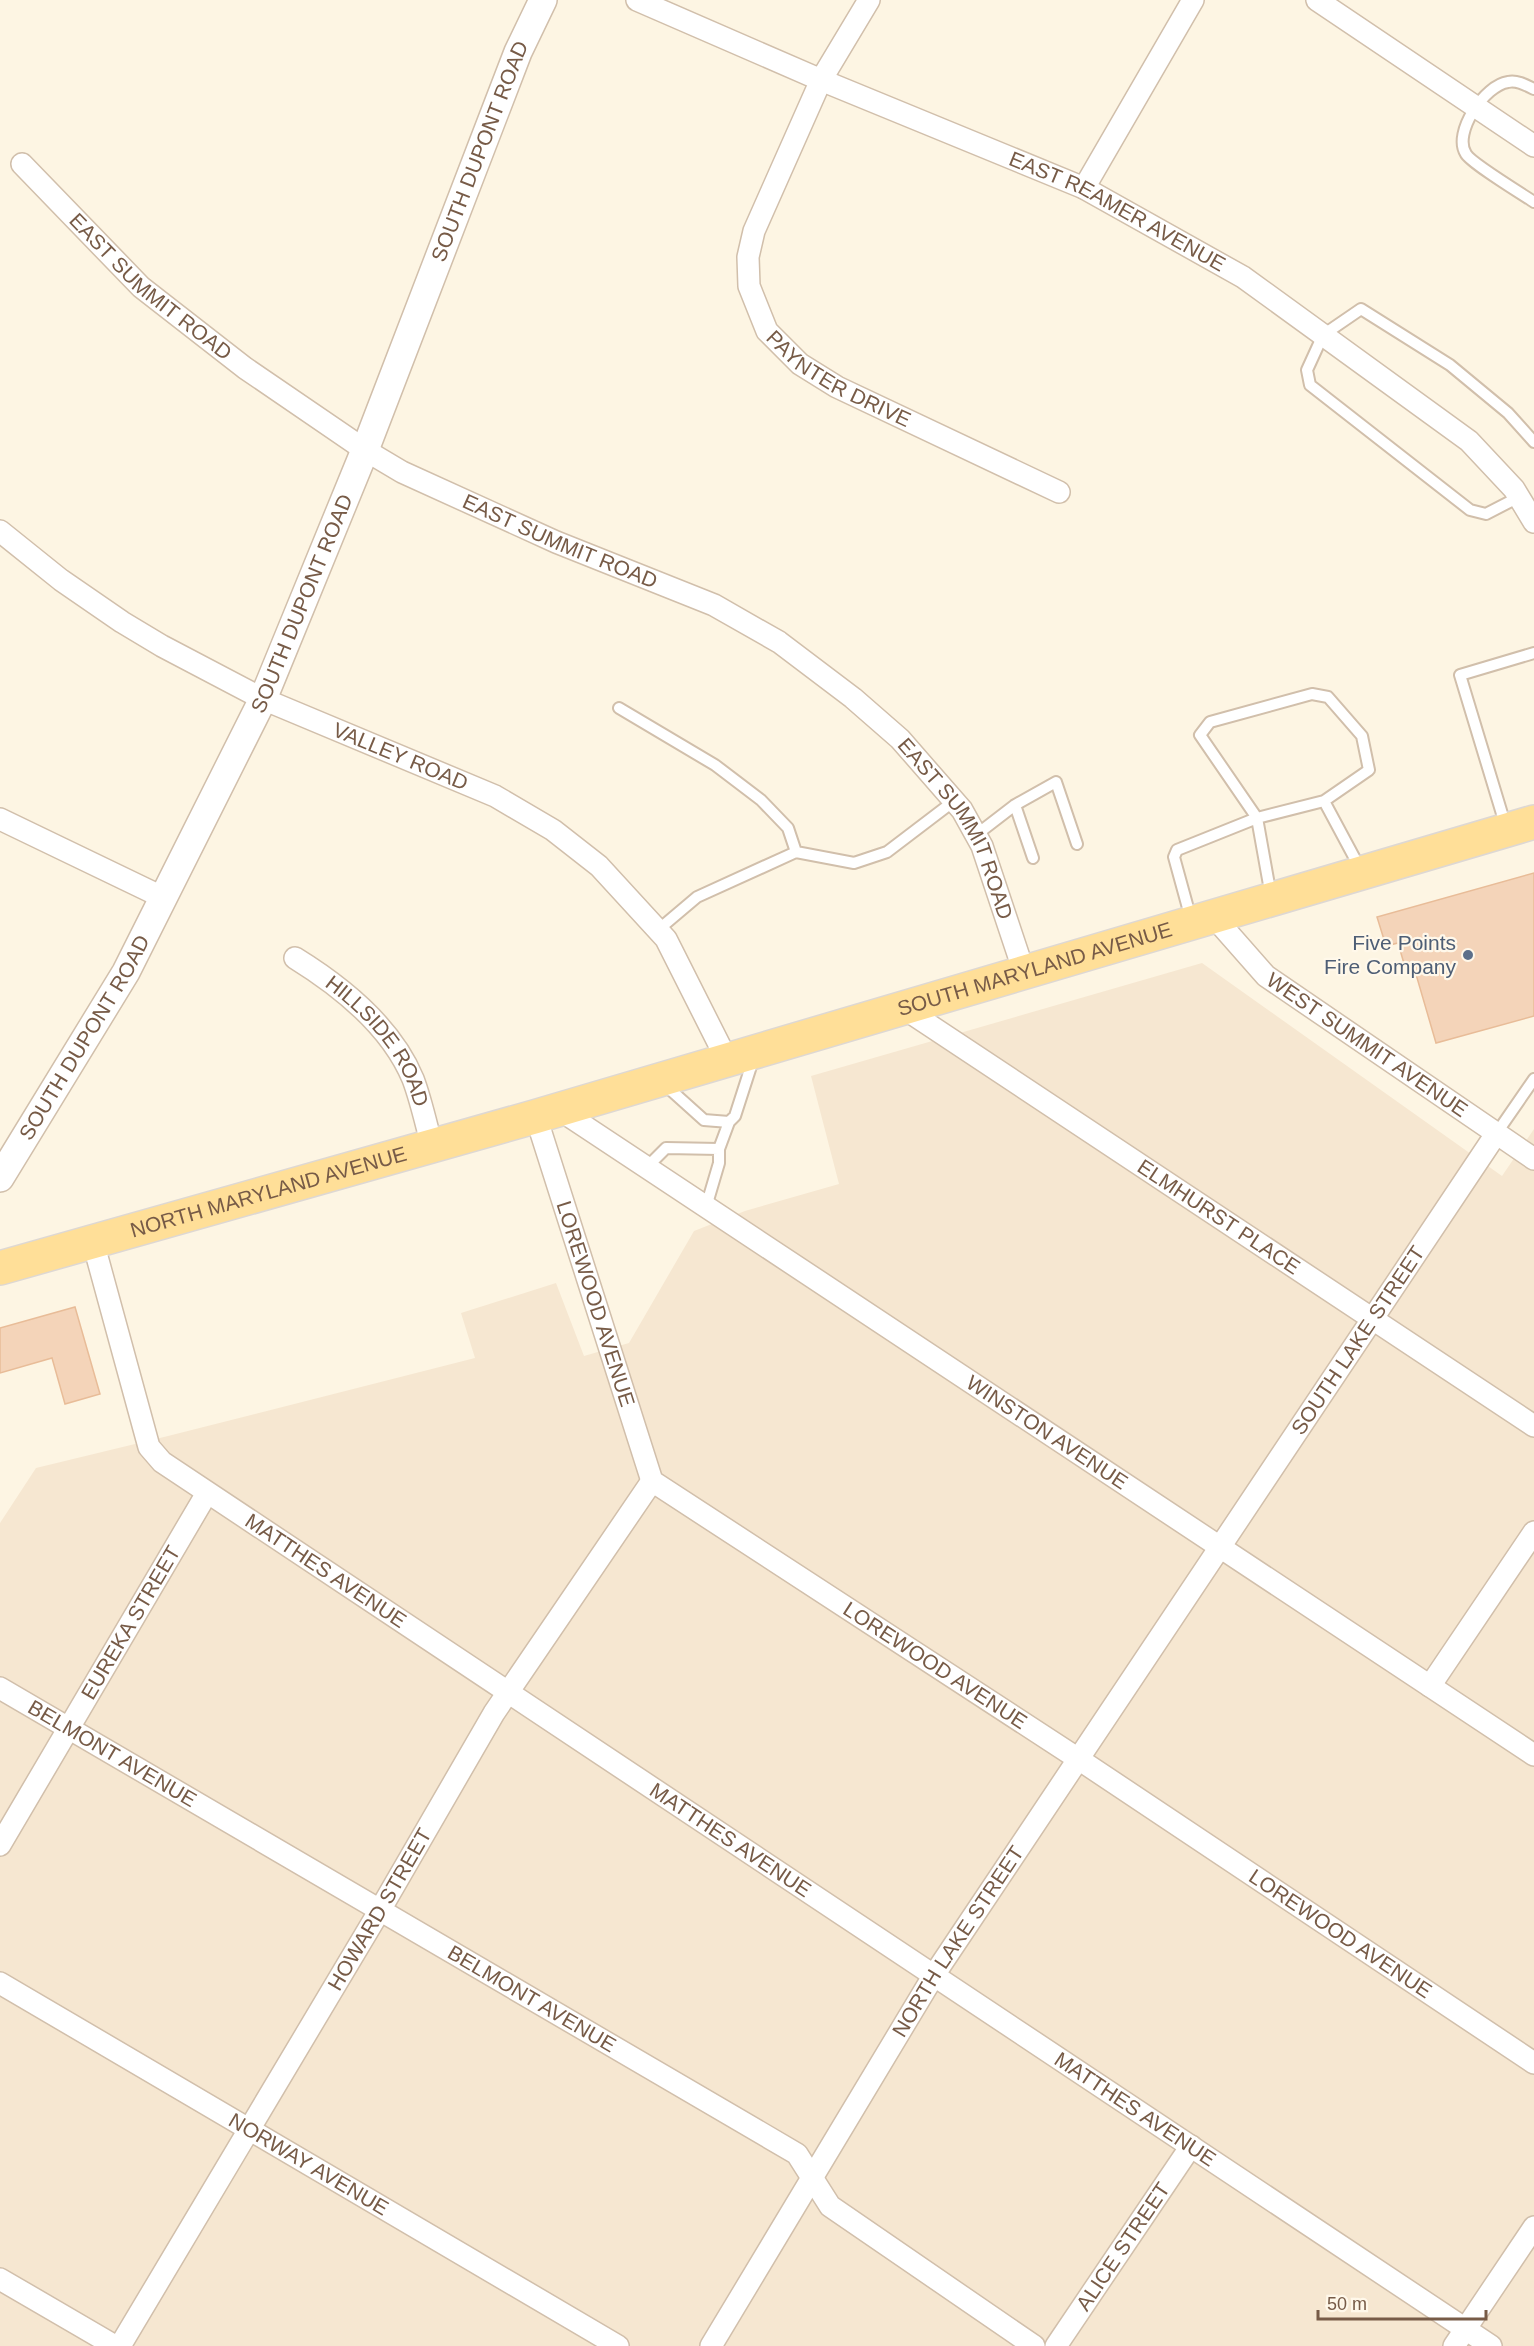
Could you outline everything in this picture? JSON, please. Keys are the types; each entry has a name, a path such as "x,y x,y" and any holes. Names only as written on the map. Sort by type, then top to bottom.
{"main road":[{"name":"SOUTH MARYLAND AVENUE","path":"548,1113 902,1007 1526,828"},
{"name":"NORTH MARYLAND AVENUE","path":"0,1268 548,1113"}],"street":[{"name":"SOUTH DUPONT ROAD","path":"0,1178 126,972 262,699 365,450 518,52 543,0"},
{"name":"EAST REAMER AVENUE","path":"637,0 821,80 1084,188 1243,277 1469,441 1514,489 1534,522"},
{"name":"PAYNTER DRIVE","path":"869,0 821,80 754,231 748,257 749,286 767,331 800,364 837,387 1059,492"},
{"path":"1084,188 1193,0"},
{"path":"1317,0 1534,146"},
{"name":"EAST SUMMIT ROAD","path":"22,164 141,287 245,368 365,450 402,472 556,542 714,605 779,642 853,698 900,739 962,810 982,846 1024,972"},
{"name":"VALLEY ROAD","path":"0,531 61,580 162,646 262,699 505,802 553,830 599,866 658,930 741,1055"},
{"path":"0,819 164,898"},
{"name":"WEST SUMMIT AVENUE","path":"1203,920 1266,976 1534,1160"},
{"name":"HILLSIDE ROAD","path":"295,958 324,976 355,1001 392,1042 413,1079 432,1146"},
{"name":"ELMHURST PLACE","path":"902,1007 1534,1426"},
{"name":"WINSTON AVENUE","path":"548,1113 647,1167 1534,1755"},
{"name":"LOREWOOD AVENUE","path":"548,1113 652,1480 1080,1760 1534,2063"},
{"name":"SOUTH LAKE STREET","path":"1221,1548 1496,1134"},
{"name":"MATTHES AVENUE","path":"93,1242 149,1447 162,1462 1191,2146 1460,2337 1491,2346"},
{"name":"HOWARD STREET","path":"120,2346 380,1910 494,1713 652,1480"},
{"name":"EUREKA STREET","path":"0,1845 207,1493"},
{"path":"1430,1686 1534,1532"},
{"name":"NORTH LAKE STREET","path":"711,2346 934,1976 1221,1548"},
{"name":"BELMONT AVENUE","path":"0,1688 797,2154 830,2206 1034,2346"},
{"name":"NORWAY AVENUE","path":"0,1983 618,2346"},
{"name":"ALICE STREET","path":"1056,2346 1191,2146"},
{"path":"1460,2337 1534,2227"},
{"path":"0,2279 115,2346"}],"lane":[{"path":"1534,89 1522,83 1510,81 1497,85 1476,107 1461,142 1466,156 1534,202"},
{"path":"1519,497 1486,514 1470,510 1310,385 1307,370 1323,335 1355,310 1366,310 1457,370 1508,413 1534,442"},
{"path":"1526,828 1460,675 1534,653"},
{"path":"1203,920 1174,857 1178,850 1257,818 1324,801 1369,770 1362,736 1328,697 1311,694 1210,722 1200,735 1257,818 1272,900"},
{"path":"619,708 715,765 761,800 788,828 796,852"},
{"path":"976,835 1015,805 1056,782 1077,844"},
{"path":"658,930 697,897 796,852 854,863 887,852 954,801"},
{"path":"1324,801 1363,873"},
{"path":"1015,805 1033,858"},
{"path":"706,1207 719,1164 719,1149 729,1122 735,1116 741,1055"},
{"path":"1496,1134 1534,1079"},
{"path":"659,1080 704,1120 729,1122"},
{"path":"647,1167 666,1148 719,1149"}],"shaded area":[{"path":"1202,963 1502,1176 1534,1129 1534,2346 0,2346 0,1523 36,1468 475,1358 461,1313 556,1283 584,1356 629,1343 694,1231 745,1211 839,1184 811,1076"}],"building":[{"name":"Five Points Fire Company","path":"1534,873 1534,1016 1436,1043 1413,964 1405,967 1398,943 1386,946 1377,917"},
{"path":"75,1307 100,1394 65,1404 52,1358 0,1373 0,1328"}],"place":[{"name":"Five Points Fire Company","path":"1468,955"}]}
